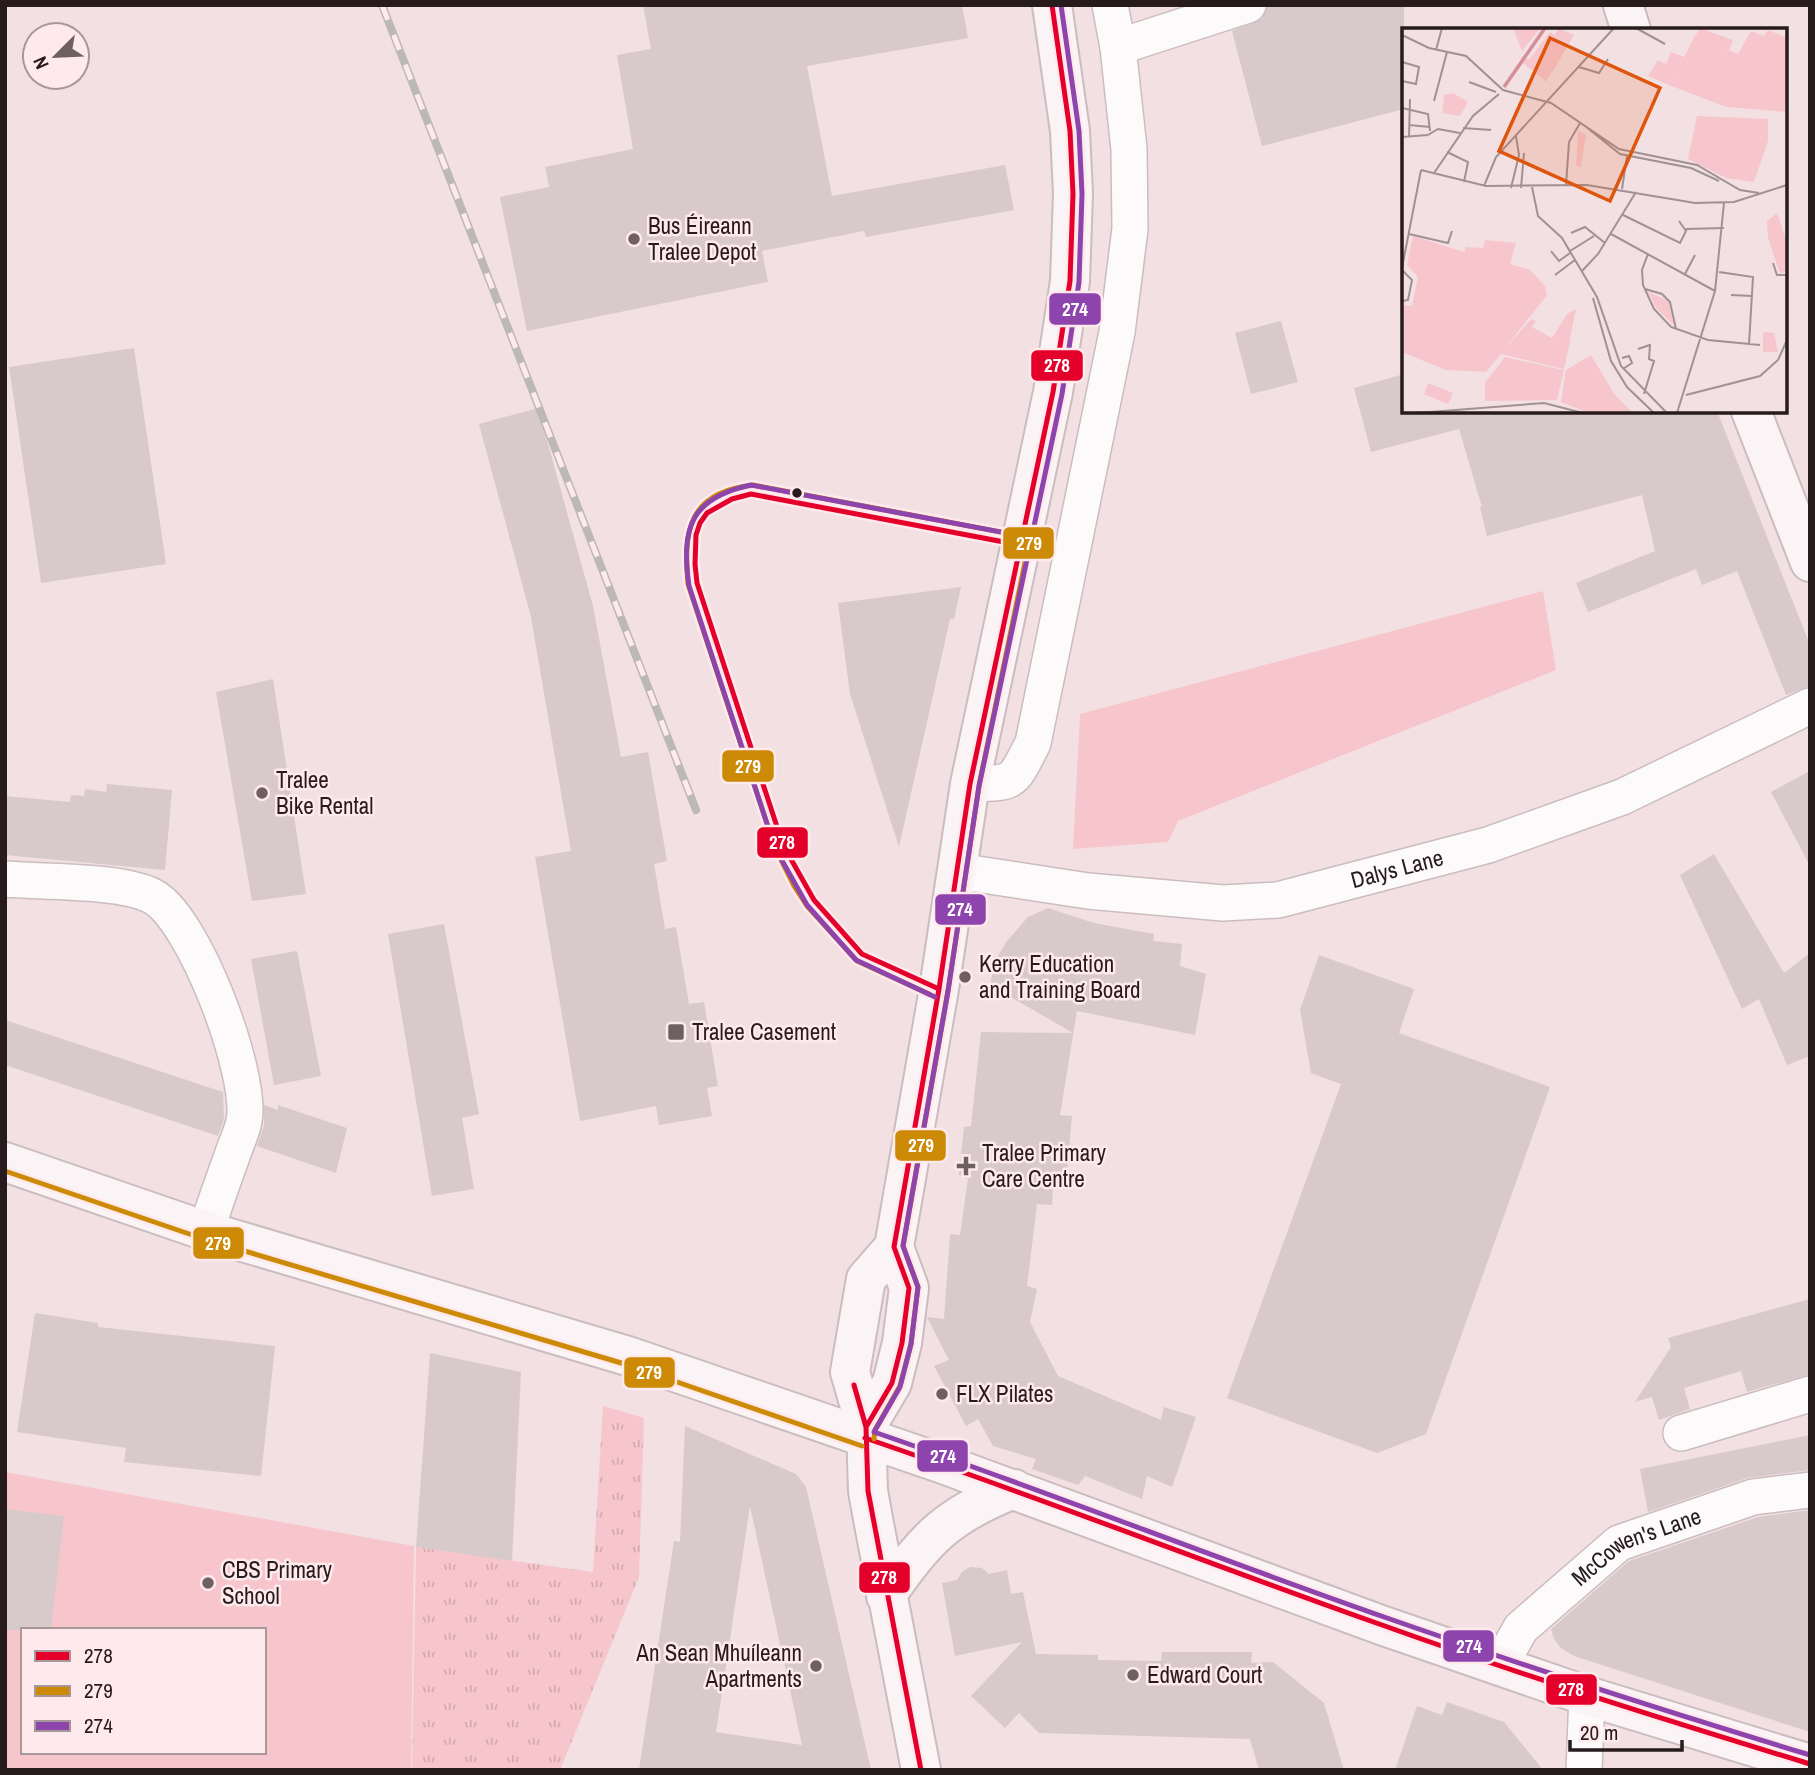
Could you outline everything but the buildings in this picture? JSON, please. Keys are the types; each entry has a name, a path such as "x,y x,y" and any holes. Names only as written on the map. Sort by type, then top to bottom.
{"main road":[{"path":"921,1770 868,1491 866,1432 892,1383 902,1343 909,1288 894,1247 939,989 970,784 1053,392 1070,281 1073,194 1070,131 1052,5"},
{"path":"1623,5 1630,28"},
{"path":"1752,413 1810,562"},
{"path":"5,1162 206,1231 631,1357 866,1432 1381,1625 1587,1696 1810,1764"},
{"path":"886,1596 912,1557 938,1530 977,1504 1014,1489"}],"street":[{"path":"970,784 1005,783 1018,773 1033,743 1117,332 1130,229 1129,149 1118,47 1110,5"},
{"path":"1118,47 1248,5"},
{"name":"Dalys Lane","path":"957,871 1088,891 1223,903 1278,900 1488,845 1560,820 1622,797 1810,706"},
{"path":"5,879 127,887 153,896 173,913 206,972 237,1056 244,1090 244,1120 206,1231"},
{"path":"1681,1433 1810,1394"},
{"name":"McCowen's Lane","path":"1500,1665 1521,1628 1619,1543 1753,1497 1810,1490"},
{"path":"1584,1770 1587,1696"}],"green space":[{"path":"1543,591 1556,670 1178,821 1168,842 1073,849 1080,714"},
{"path":"603,1406 644,1418 639,1577 560,1770 412,1770 416,1547 593,1572"},
{"name":"CBS Primary School","path":"5,1472 414,1546 411,1770 5,1770"}],"railway":[{"path":"382,5 696,810"}],"transit line":[{"name":"278","path":"866,1427 892,1383 902,1343 909,1288 894,1247 939,989 970,784 1053,392 1070,281 1073,194 1070,131 1052,5"},
{"name":"274","path":"1061,5 1079,131 1082,194 1079,282 1062,394 979,786 948,991 903,1246 918,1287 911,1344 900,1387 874,1432 1440,1636 1810,1755"},
{"name":"274","path":"935,997 856,960 807,905 775,848 689,586 689,532 702,507 714,498 751,485 1022,536"},
{"name":"279","path":"874,1439 875,1430 900,1386 911,1344 918,1287 903,1246 948,991 979,786 1029,543 1022,536 753,485 732,489 703,505 695,517 689,531 687,547 688,584 775,848 807,906 857,961 929,994"},
{"name":"278","path":"939,989 862,954 814,900 783,845 697,583 696,535 707,513 732,499 751,494 1020,545"},
{"name":"279","path":"5,1171 204,1239 628,1365 862,1446"},
{"name":"278","path":"854,1385 866,1427 868,1491 921,1770"},
{"name":"278","path":"865,1438 1435,1644 1810,1764"}],"place":[{"name":"Bus Éireann Tralee Depot","path":"634,239"},
{"name":"Tralee Bike Rental","path":"262,793"},
{"name":"Kerry Education and Training Board","path":"965,977"},
{"name":"Tralee Casement","path":"676,1032"},
{"name":"Tralee Primary Care Centre","path":"966,1166"},
{"name":"FLX Pilates","path":"942,1394"},
{"name":"CBS Primary School","path":"208,1583"},
{"name":"An Sean Mhuíleann Apartments","path":"816,1666"},
{"name":"Edward Court","path":"1133,1675"}]}
